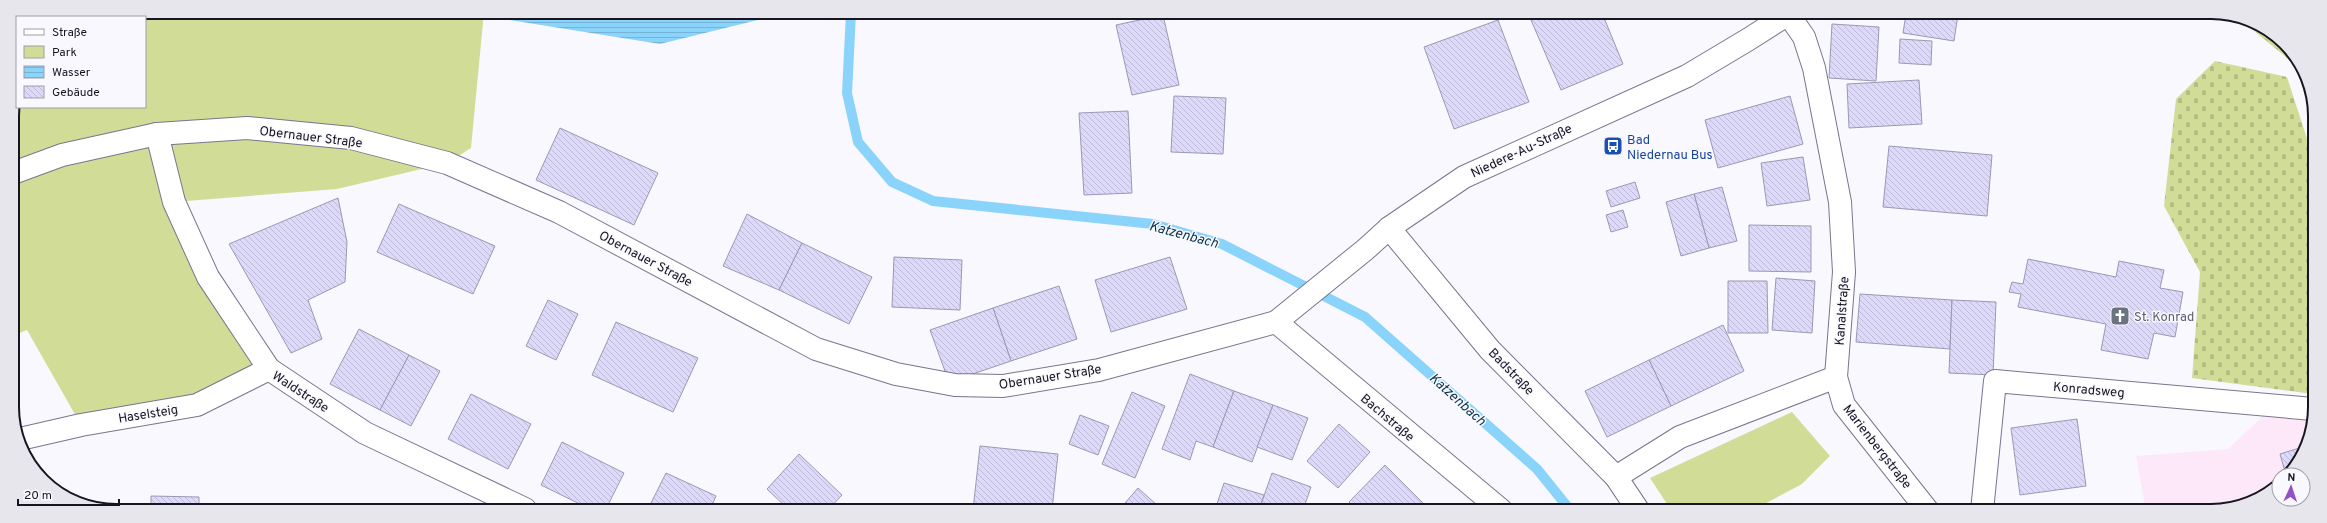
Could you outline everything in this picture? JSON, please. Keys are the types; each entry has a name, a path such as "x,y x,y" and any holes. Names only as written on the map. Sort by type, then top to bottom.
{"street":[{"name":"Niedere-Au-Straße","path":"1276,322 1390,228 1464,176 1687,76 1750,39 1780,19"},
{"name":"Kanalstraße","path":"1791,19 1804,37 1814,68 1840,202 1844,272 1836,377"},
{"name":"Obernauer Straße","path":"19,171 62,155 157,134 247,128 351,138 447,162 559,212 816,348 896,374 955,385 1003,386 1099,370 1276,322"},
{"name":"Waldstraße","path":"157,134 174,202 208,277 269,369 365,433 515,504"},
{"name":"Badstraße","path":"1390,228 1490,350 1616,477 1634,504"},
{"name":"Bachstraße","path":"1276,322 1494,504"},
{"name":"Haselsteig","path":"24,438 81,424 197,405 269,369"},
{"path":"1616,477 1680,437 1836,377"},
{"name":"Marienbergstraße","path":"1836,377 1844,405 1922,504"},
{"name":"Konradsweg","path":"1983,504 1995,381 2308,409"}],"shaded area":[{"path":"2264,415 2307,419 2303,438 2298,450 2287,467 2271,467 2271,483 2260,491 2236,501 2217,504 2145,504 2136,456 2228,449"}],"green space":[{"path":"146,19 483,19 471,148 447,163 337,189 174,202 269,369 197,405 81,425 27,330 19,333 19,108 146,108"},
{"path":"2249,27 2260,32 2280,47 2290,60"},
{"path":"2215,61 2287,77 2308,142 2308,393 2192,378 2200,272 2164,206 2176,99"},
{"path":"1792,412 1830,456 1802,484 1764,504 1667,504 1650,478"}],"water":[{"path":"504,19 762,19 660,44"}],"building":[{"path":"1144,19 1164,19 1179,85 1132,95 1116,25"},
{"path":"1531,19 1604,19 1623,64 1561,90"},
{"path":"1905,19 1957,19 1954,41 1903,33"},
{"path":"1498,20 1529,102 1454,129 1424,47"},
{"path":"1832,24 1879,27 1876,81 1829,78"},
{"path":"1900,39 1932,41 1931,65 1899,63"},
{"path":"1919,80 1922,124 1849,128 1847,84"},
{"path":"1174,96 1226,98 1223,154 1171,152"},
{"path":"1790,96 1803,144 1718,168 1705,120"},
{"path":"1128,111 1132,193 1084,195 1079,113"},
{"path":"560,128 658,173 634,225 536,180"},
{"path":"1889,146 1992,155 1987,216 1883,207"},
{"path":"1803,157 1810,200 1767,206 1761,163"},
{"path":"1635,182 1640,198 1611,207 1606,191"},
{"path":"1722,187 1737,241 1709,248 1694,194"},
{"path":"1694,194 1709,248 1681,256 1666,202"},
{"path":"338,198 347,242 345,282 308,300 322,339 291,353 229,244"},
{"path":"399,204 495,246 473,294 377,252"},
{"path":"1623,210 1628,227 1611,232 1606,215"},
{"path":"747,214 802,243 779,290 723,266"},
{"path":"1749,225 1811,226 1811,272 1749,271"},
{"path":"802,243 872,277 849,324 779,290"},
{"path":"894,257 962,260 960,310 892,307"},
{"path":"1170,257 1187,309 1111,332 1095,280"},
{"name":"St. Konrad","path":"2028,259 2116,277 2119,261 2164,270 2160,288 2183,292 2175,337 2154,333 2148,359 2101,350 2106,324 2018,307 2021,294 2009,292 2012,282 2023,284"},
{"path":"1776,278 1815,281 1812,333 1772,330"},
{"path":"1728,281 1767,281 1768,333 1728,333"},
{"path":"1059,286 1077,339 1011,361 993,308"},
{"path":"1860,294 1952,300 1950,349 1856,342"},
{"path":"548,300 578,314 556,360 526,346"},
{"path":"1952,300 1996,302 1993,375 1949,373"},
{"path":"993,308 1011,361 949,382 930,330"},
{"path":"616,322 698,358 673,412 592,375"},
{"path":"1723,325 1744,371 1671,406 1649,360"},
{"path":"359,329 409,355 380,410 330,384"},
{"path":"409,355 440,371 411,426 380,410"},
{"path":"1649,360 1671,406 1607,437 1585,391"},
{"path":"1190,374 1234,391 1213,447 1196,441 1190,460 1162,449"},
{"path":"1234,391 1273,405 1252,462 1213,447"},
{"path":"1132,392 1165,406 1135,478 1102,464"},
{"path":"471,394 531,424 508,469 448,439"},
{"path":"1273,405 1308,418 1292,460 1257,447"},
{"path":"1080,415 1109,426 1098,455 1069,444"},
{"path":"2077,419 2086,486 2020,495 2011,428"},
{"path":"1339,424 1370,452 1338,488 1307,461"},
{"path":"562,442 624,473 608,504 580,504 541,485"},
{"path":"980,446 1058,454 1053,504 974,504"},
{"path":"2299,448 2287,467 2284,467 2280,454"},
{"path":"799,454 842,495 834,504 783,504 767,489"},
{"path":"1385,465 1424,504 1351,504 1349,502"},
{"path":"666,473 716,496 713,504 650,504"},
{"path":"1272,473 1311,487 1305,504 1261,504"},
{"path":"1224,483 1264,495 1261,504 1217,504"},
{"path":"1138,488 1156,504 1124,504"},
{"path":"151,496 199,497 199,504 151,504"}],"waterway":[{"name":"Katzenbach","path":"851,19 847,93 858,142 892,182 933,201 1153,224 1222,244 1365,317 1537,469 1565,504"}],"place":[{"name":"Bad Niedernau Bus","path":"1613,146"},
{"name":"St. Konrad","path":"2120,316"}]}
